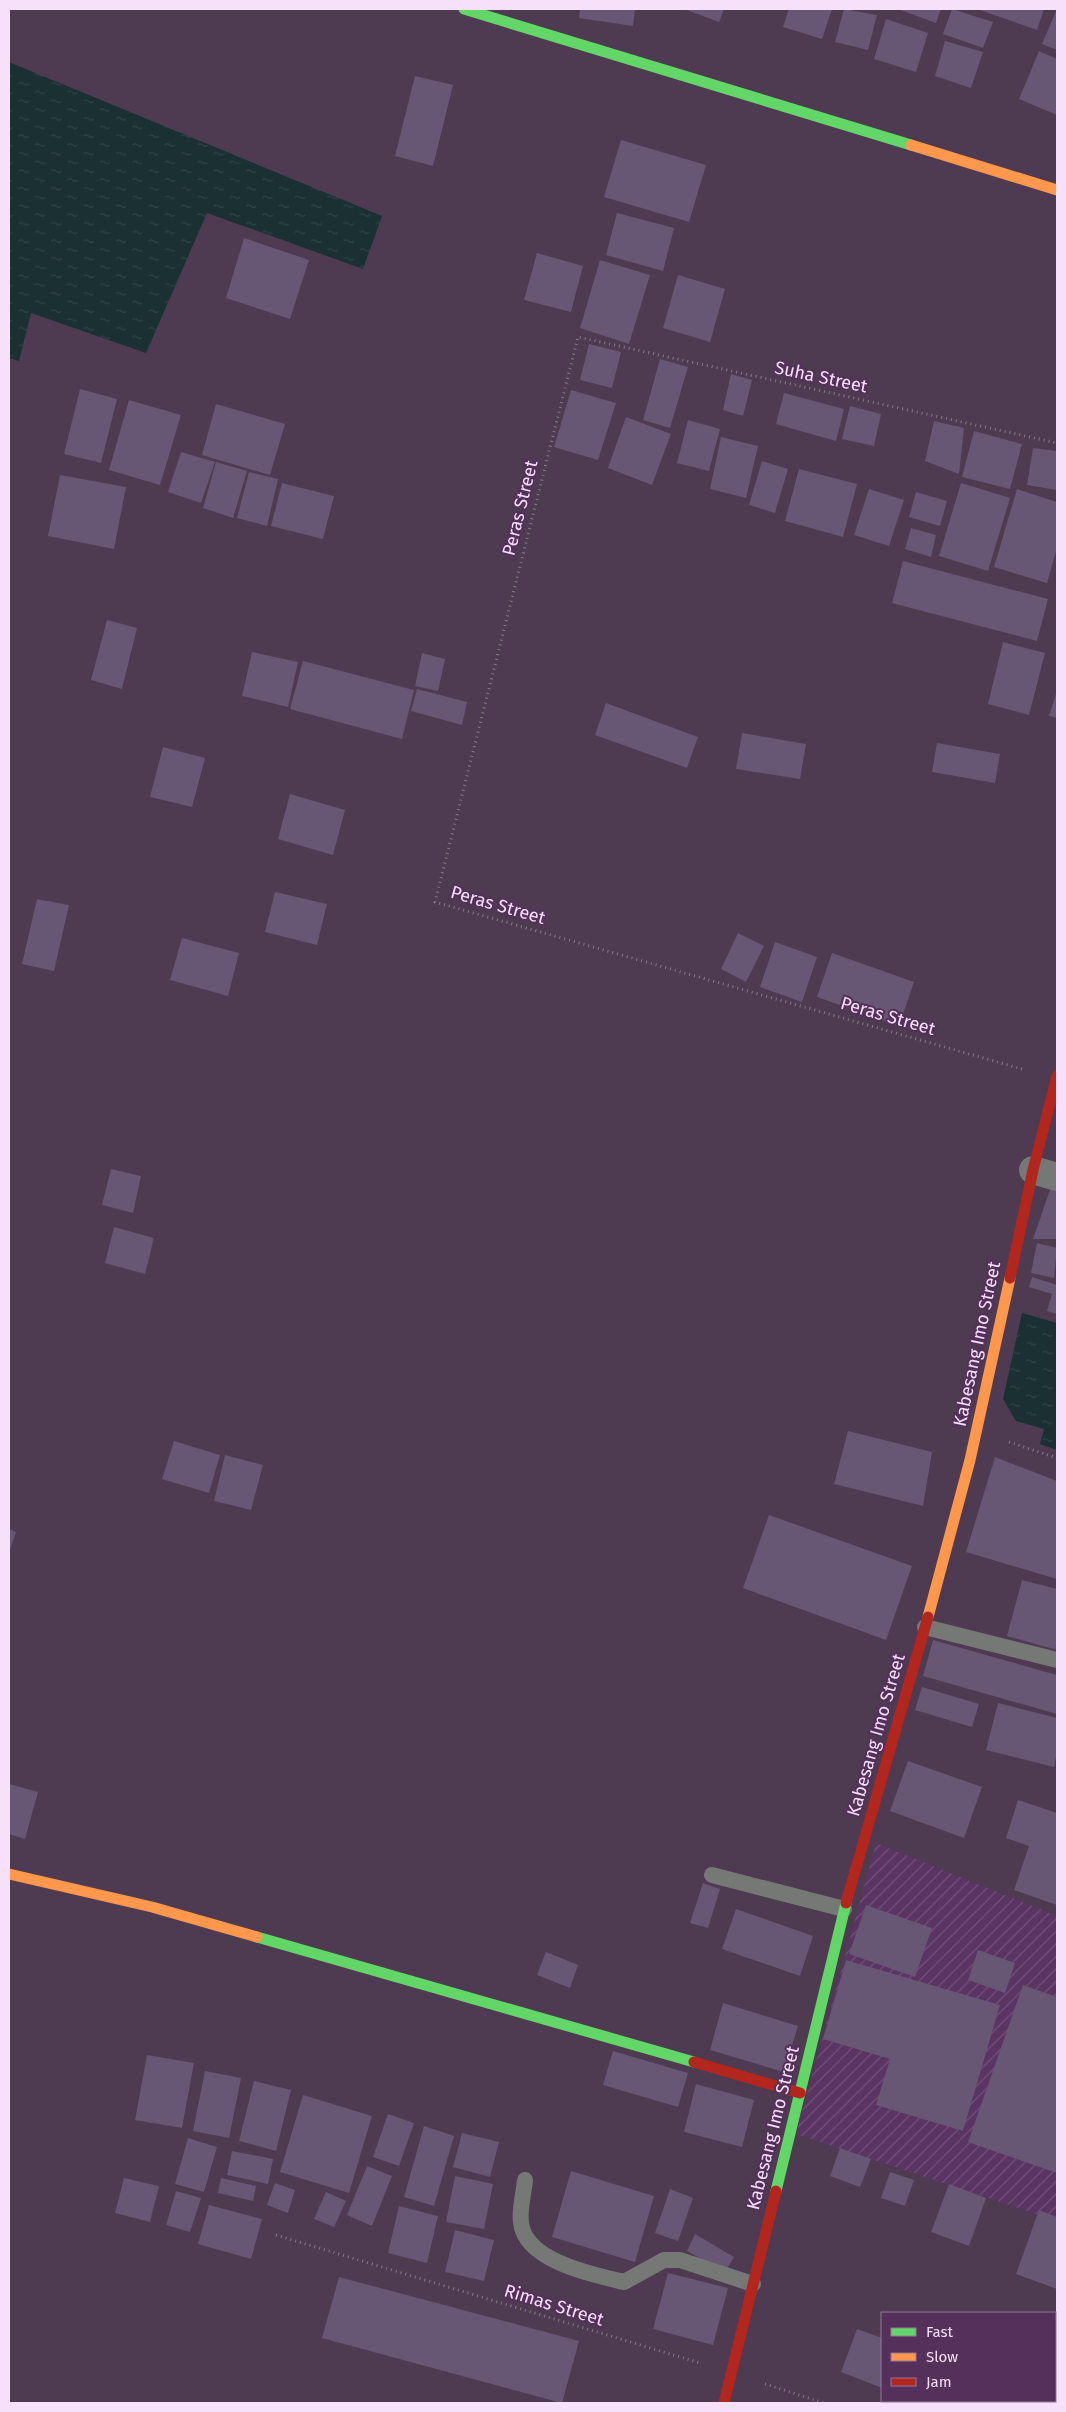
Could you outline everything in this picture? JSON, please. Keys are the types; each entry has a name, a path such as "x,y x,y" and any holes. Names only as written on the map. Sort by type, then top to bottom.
{"street":[{"path":"464,9 1057,190"},
{"name":"Kabesang Imo Street","path":"724,2403 844,1909 966,1478 975,1431 1045,1173 1057,1077"},
{"path":"9,1874 152,1907 800,2093"}],"lane":[{"path":"925,1627 1057,1660"},
{"path":"712,1875 844,1909"},
{"path":"526,2180 520,2221 523,2232 531,2246 552,2259 594,2275 624,2282 664,2260 680,2260 753,2284"}],"path":[{"name":"Suha Street","path":"578,337 1057,443"},
{"name":"Peras Street","path":"578,337 435,902 1057,1077"},
{"path":"975,1431 1057,1458"},
{"name":"Rimas Street","path":"276,2236 731,2372 824,2403"}],"shaded area":[{"path":"876,1843 1057,1916 1057,2221 796,2134"}],"water":[{"path":"9,62 382,216 363,269 207,213 146,353 31,313 19,361 9,358"},
{"path":"1022,1313 1057,1323 1057,1450 1040,1444 1044,1429 1016,1421 1003,1399"}],"building":[{"path":"580,9 635,9 633,26 579,18"},
{"path":"684,9 724,9 719,22"},
{"path":"789,9 832,9 822,39 783,27"},
{"path":"844,9 877,15 868,50 835,42"},
{"path":"898,9 941,9 936,23"},
{"path":"952,9 993,22 983,48 943,34"},
{"path":"977,9 1044,9 1037,30"},
{"path":"1057,9 1057,50 1042,44"},
{"path":"886,19 928,33 916,72 874,59"},
{"path":"945,41 983,52 971,88 935,76"},
{"path":"1039,51 1057,59 1057,115 1019,99"},
{"path":"415,76 453,85 433,166 395,156"},
{"path":"621,140 706,165 689,222 604,197"},
{"path":"617,213 674,228 663,271 606,255"},
{"path":"244,238 309,260 290,319 226,298"},
{"path":"537,253 583,266 571,312 524,300"},
{"path":"600,260 650,275 629,344 580,328"},
{"path":"678,275 725,289 710,342 663,328"},
{"path":"589,344 621,352 612,388 580,380"},
{"path":"660,359 688,367 670,428 643,420"},
{"path":"731,374 752,380 743,416 723,410"},
{"path":"80,389 117,399 101,463 64,454"},
{"path":"571,390 616,403 598,460 554,447"},
{"path":"784,393 844,409 836,441 776,424"},
{"path":"129,400 181,415 160,485 109,470"},
{"path":"216,404 285,424 270,475 202,455"},
{"path":"850,406 881,414 874,446 842,439"},
{"path":"626,417 671,434 652,485 608,468"},
{"path":"688,420 720,429 709,471 677,463"},
{"path":"934,421 964,428 959,474 925,461"},
{"path":"974,431 1022,444 1010,489 962,477"},
{"path":"721,437 758,446 746,498 710,489"},
{"path":"1033,448 1057,451 1057,490 1027,485"},
{"path":"181,452 215,462 201,503 168,492"},
{"path":"762,461 788,469 775,513 749,505"},
{"path":"216,462 247,471 233,518 203,508"},
{"path":"799,469 857,484 843,537 785,521"},
{"path":"249,472 278,479 267,526 237,518"},
{"path":"60,475 126,487 114,549 48,536"},
{"path":"282,483 334,496 323,539 271,526"},
{"path":"961,483 1010,498 988,571 939,556"},
{"path":"869,489 904,500 889,546 854,535"},
{"path":"1017,489 1057,502 1057,548 1047,583 994,567"},
{"path":"916,492 947,501 940,526 909,517"},
{"path":"911,528 936,535 931,557 905,549"},
{"path":"903,561 1048,599 1037,641 892,603"},
{"path":"107,620 137,628 122,689 91,680"},
{"path":"1003,642 1045,653 1029,715 988,704"},
{"path":"252,652 298,662 288,707 242,696"},
{"path":"422,653 445,659 438,691 415,686"},
{"path":"303,661 414,690 402,739 290,709"},
{"path":"417,689 467,702 462,725 411,711"},
{"path":"1057,691 1057,718 1049,716"},
{"path":"606,703 698,737 687,768 595,735"},
{"path":"742,733 806,744 800,779 736,769"},
{"path":"937,743 1000,754 995,783 932,772"},
{"path":"163,747 205,758 192,807 150,797"},
{"path":"290,794 345,810 333,855 278,839"},
{"path":"275,892 327,904 317,945 265,932"},
{"path":"37,899 69,905 54,971 22,964"},
{"path":"738,933 764,946 746,982 721,969"},
{"path":"182,938 239,953 228,996 170,980"},
{"path":"775,942 817,957 802,1002 760,987"},
{"path":"832,953 914,982 899,1026 817,997"},
{"path":"111,1169 141,1176 133,1213 102,1205"},
{"path":"1052,1184 1057,1186 1057,1239 1033,1239"},
{"path":"114,1227 154,1238 145,1274 105,1263"},
{"path":"1037,1243 1057,1248 1054,1278 1031,1273"},
{"path":"1032,1277 1057,1285 1057,1314 1047,1311 1052,1294 1029,1287"},
{"path":"848,1431 932,1452 923,1506 834,1484"},
{"path":"174,1441 220,1455 209,1493 162,1479"},
{"path":"225,1455 263,1465 251,1510 214,1501"},
{"path":"995,1457 1057,1481 1057,1579 966,1552"},
{"path":"769,1515 912,1566 886,1640 743,1588"},
{"path":"9,1529 16,1532 9,1553"},
{"path":"1022,1580 1057,1589 1057,1650 1007,1636"},
{"path":"933,1640 1057,1675 1057,1714 923,1676"},
{"path":"922,1687 979,1704 972,1727 915,1710"},
{"path":"998,1703 1057,1718 1057,1753 1054,1767 986,1750"},
{"path":"908,1761 982,1787 964,1838 890,1811"},
{"path":"9,1784 38,1792 25,1839 9,1834"},
{"path":"1018,1800 1057,1813 1057,1905 1014,1890 1029,1846 1006,1838"},
{"path":"703,1883 720,1889 708,1928 690,1923"},
{"path":"866,1905 932,1928 915,1977 849,1954"},
{"path":"736,1909 813,1936 800,1976 722,1949"},
{"path":"978,1950 1015,1963 1005,1993 968,1980"},
{"path":"546,1952 578,1965 570,1988 537,1975"},
{"path":"846,1960 1000,2005 963,2131 876,2105 890,2059 823,2039"},
{"path":"1023,1985 1057,1997 1057,2173 968,2142"},
{"path":"723,2003 798,2026 784,2072 710,2050"},
{"path":"613,2051 688,2073 678,2107 603,2085"},
{"path":"147,2055 194,2063 182,2128 135,2120"},
{"path":"205,2071 241,2078 229,2138 193,2131"},
{"path":"254,2081 291,2090 276,2151 239,2141"},
{"path":"696,2084 754,2100 742,2147 684,2132"},
{"path":"303,2095 372,2116 349,2193 280,2172"},
{"path":"388,2114 414,2123 399,2166 373,2157"},
{"path":"424,2126 454,2136 434,2206 404,2197"},
{"path":"462,2133 499,2142 490,2177 453,2167"},
{"path":"188,2138 217,2147 204,2192 175,2184"},
{"path":"840,2148 871,2159 860,2187 830,2176"},
{"path":"232,2151 273,2159 268,2184 227,2175"},
{"path":"367,2166 392,2176 372,2226 347,2215"},
{"path":"571,2171 654,2196 635,2262 552,2237"},
{"path":"890,2172 914,2180 905,2206 881,2198"},
{"path":"455,2176 493,2184 484,2229 446,2222"},
{"path":"124,2178 159,2186 150,2222 115,2213"},
{"path":"221,2178 256,2186 253,2201 218,2193"},
{"path":"275,2183 295,2190 288,2213 267,2205"},
{"path":"949,2184 986,2198 969,2246 931,2232"},
{"path":"670,2189 693,2198 678,2241 655,2233"},
{"path":"176,2191 201,2198 190,2232 166,2225"},
{"path":"326,2192 346,2201 334,2227 314,2219"},
{"path":"209,2205 262,2219 251,2259 198,2244"},
{"path":"399,2206 438,2216 427,2263 388,2253"},
{"path":"1039,2210 1057,2217 1057,2289 1016,2274"},
{"path":"455,2230 494,2240 484,2281 445,2272"},
{"path":"695,2234 734,2257 725,2272 687,2251"},
{"path":"668,2273 728,2288 713,2345 653,2329"},
{"path":"339,2277 579,2341 562,2403 322,2338"},
{"path":"857,2329 881,2338 881,2388 841,2372"},
{"path":"938,2402 1022,2402 1021,2403"}],"traffic: fast":[{"path":"464,9 911,145"},
{"path":"776,2191 846,1903"},
{"path":"257,1937 694,2062"}],"traffic: slow":[{"path":"911,145 1057,190"},
{"path":"928,1617 970,1460 1010,1278"},
{"path":"9,1874 152,1907 257,1937"}],"traffic: jam":[{"path":"1010,1278 1033,1170 1057,1076"},
{"path":"846,1903 928,1617"},
{"path":"694,2062 800,2093"},
{"path":"724,2403 776,2191"}]}
